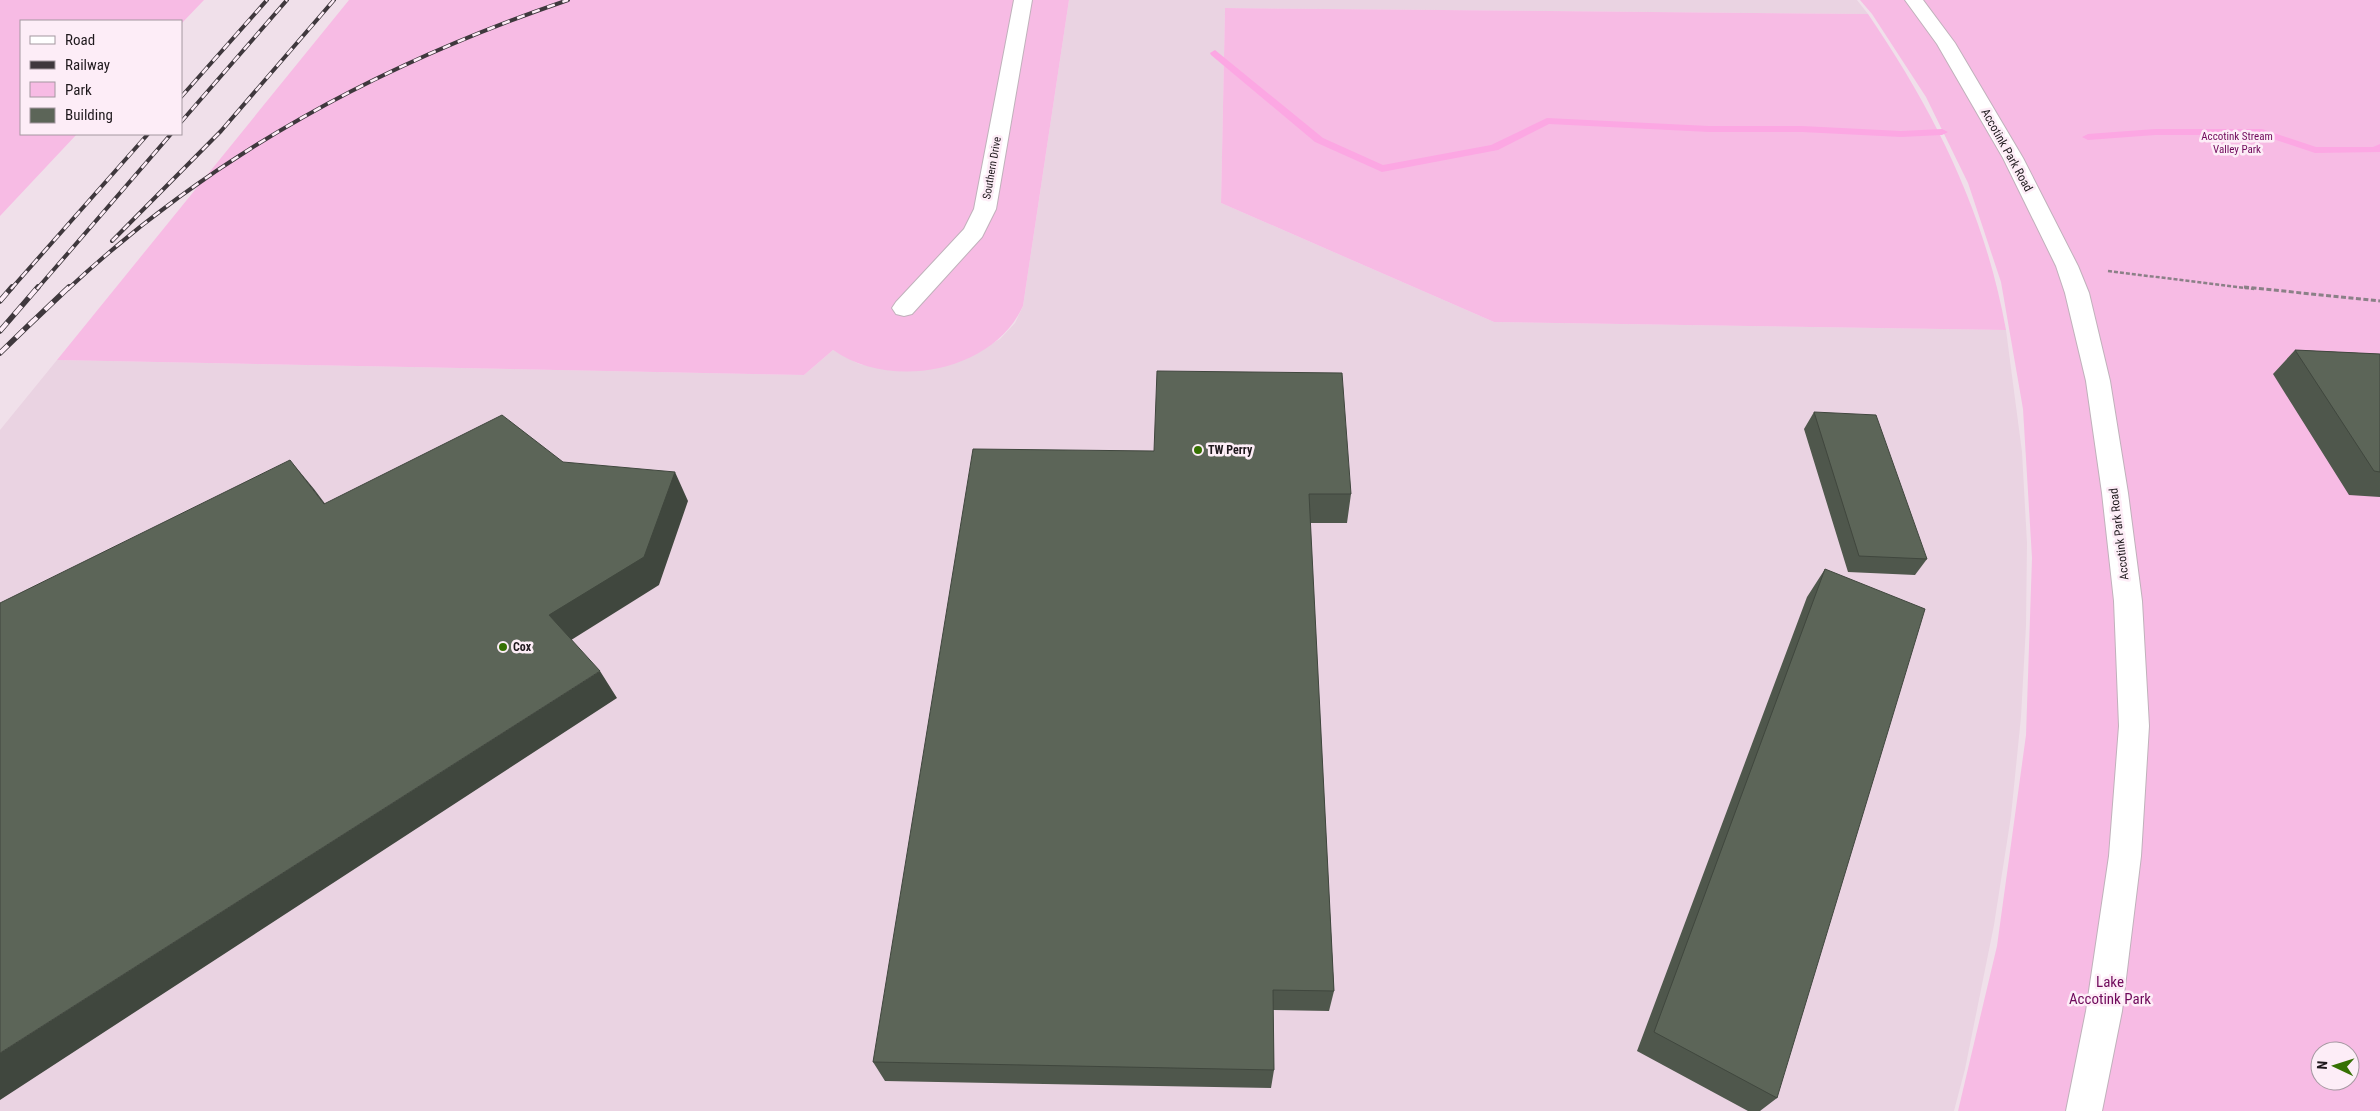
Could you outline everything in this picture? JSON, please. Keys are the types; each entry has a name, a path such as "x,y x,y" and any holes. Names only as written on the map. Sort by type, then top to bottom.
{"street":[{"name":"Southern Drive","path":"904,308 974,232 985,209 1023,0"},
{"name":"Accotink Park Road","path":"1914,0 1946,43 2013,158 2067,266 2077,293 2098,381 2115,493 2128,601 2134,726 2125,856 2104,1010 2084,1111"}],"path":[{"path":"2067,266 2282,292 2380,301"}],"shaded area":[{"path":"1069,0 1857,0 1868,14 1225,8 1221,203 1494,322 2006,330 2022,452 2027,543 2026,626 2021,717 2011,816 1994,925 1965,1069 1954,1111 0,1111 0,430 57,360 804,375 833,350 859,364 891,370 936,368 963,360 1000,339 1015,323 1023,306"}],"green space":[{"path":"0,0 204,0 182,23 182,20 20,20 20,135 76,135 0,216"},
{"path":"349,0 1069,0 1023,306 1009,329 989,346 965,360 938,368 911,371 883,370 857,363 833,350 804,375 57,360"},
{"path":"1860,0 2380,0 2380,1111 1958,1111 1997,946 2026,735 2032,558 2023,409 2001,282 1968,183 1926,97 1872,14"},
{"path":"1225,8 1868,14 1915,88 1936,126 1954,165 1971,204 1985,245 1997,287 2006,330 1494,322 1221,203"}],"building":[{"path":"2295,350 2380,354 2380,472 2374,471"},
{"path":"1157,371 1342,373 1351,494 1309,494 1334,991 1273,990 1274,1070 873,1062 973,449 1154,451"},
{"path":"1814,412 1876,415 1927,559 1859,556"},
{"path":"502,415 563,462 675,472 644,557 549,615 600,671 0,1053 0,603 290,460 324,504"},
{"path":"1825,569 1925,609 1777,1098 1654,1032"}],"waterway":[{"path":"1215,53 1319,140 1382,169 1494,148 1547,121 1709,129 1802,129 1901,134 1942,132"},
{"path":"2088,137 2155,132 2262,132 2315,150 2375,150 2380,147"}],"railway":[{"path":"182,96 267,0"},
{"path":"182,121 287,0"},
{"path":"112,241 221,131 334,0"},
{"path":"68,289 124,240 181,195 241,155 303,118 366,84 432,53 499,25 568,0"},
{"path":"11,289 147,135"},
{"path":"37,289 170,135"},
{"path":"0,301 12,287"},
{"path":"0,331 38,287"},
{"path":"29,325 69,287"},
{"path":"0,353 33,321"}],"place":[{"name":"TW Perry","path":"1198,450"},
{"name":"Cox","path":"503,647"}],"park label":[{"name":"Accotink Stream Valley Park","path":"2237,142"},
{"name":"Lake Accotink Park","path":"2110,990"}]}
